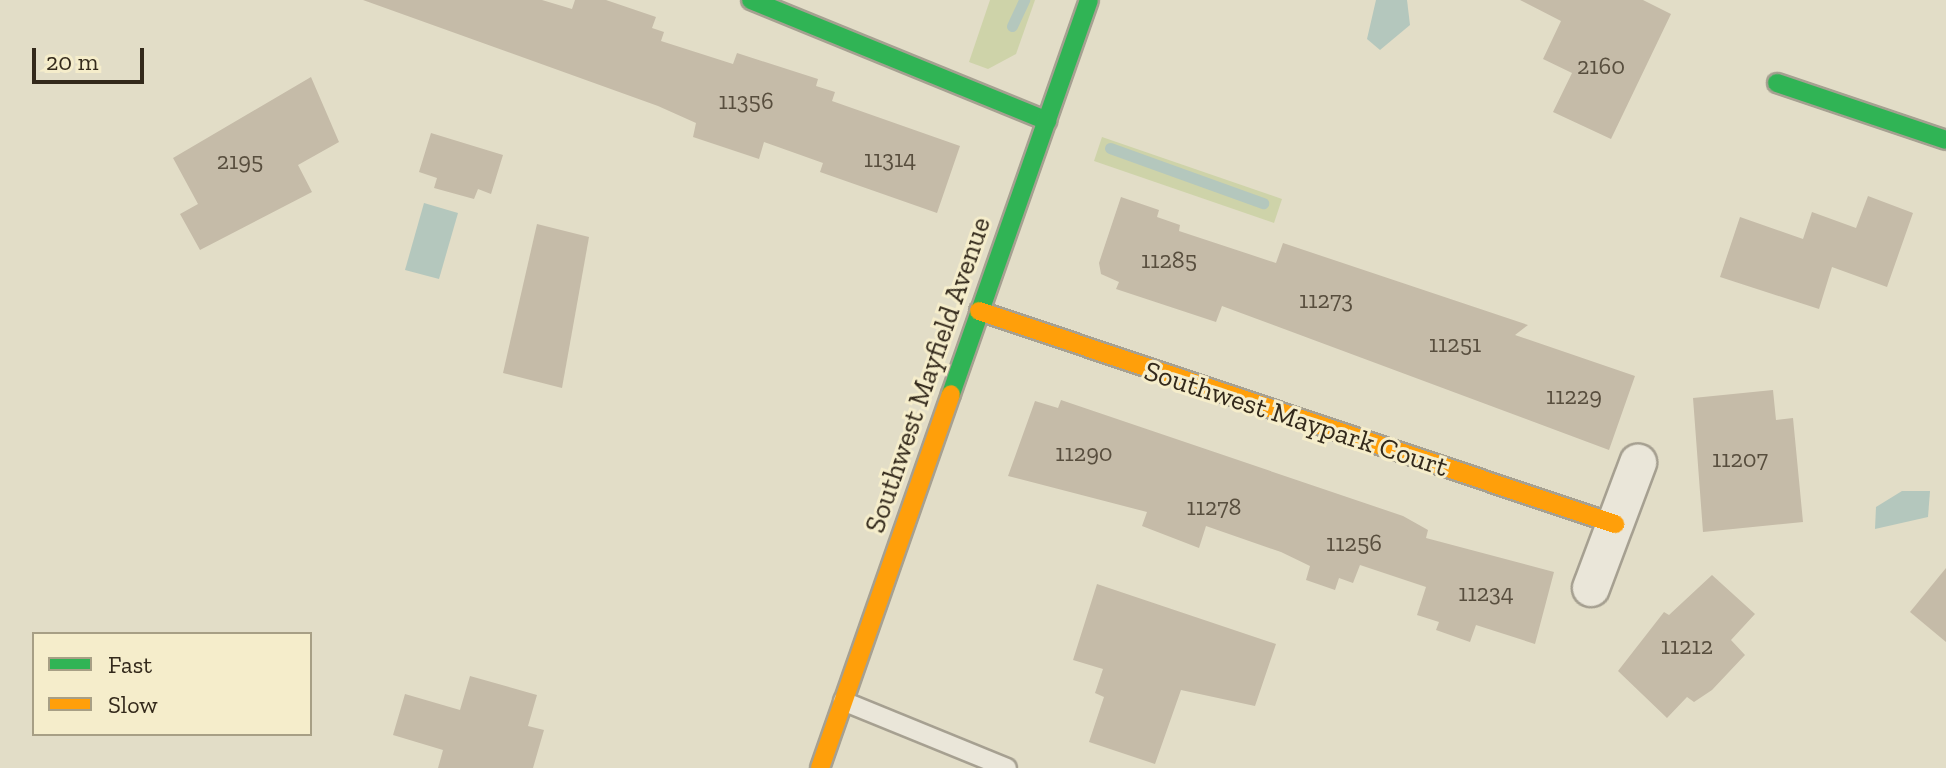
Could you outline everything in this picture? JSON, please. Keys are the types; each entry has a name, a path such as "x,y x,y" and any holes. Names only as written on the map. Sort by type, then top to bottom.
{"street":[{"path":"751,0 1047,121"},
{"name":"Southwest Mayfield Avenue","path":"820,768 1089,0"},
{"path":"1777,83 1946,140"},
{"name":"Southwest Maypark Court","path":"979,311 1615,524"},
{"path":"1591,588 1638,463"}],"lane":[{"path":"843,701 1007,768"}],"green space":[{"path":"990,0 1035,0 1016,54 988,69 969,62"},
{"path":"1102,137 1282,199 1274,223 1094,161"}],"shaded area":[{"path":"1376,0 1407,0 1410,25 1380,50 1367,39"},
{"path":"424,203 458,213 439,279 405,270"},
{"path":"1902,491 1930,491 1928,517 1875,529 1876,507"}],"building":[{"path":"363,0 542,0 572,9 575,0 606,0 656,17 652,28 664,32 661,41 733,64 737,53 818,79 816,86 835,92 832,101 960,146 937,213 820,172 823,163 764,142 759,159 693,137 696,123 658,106"},
{"path":"1520,0 1643,0 1671,14 1611,139 1553,112 1572,73 1543,59 1561,21"},
{"path":"311,77 339,142 298,165 312,192 200,250 180,214 198,204 173,158"},
{"path":"431,133 503,155 491,194 478,189 474,199 434,188 437,178 419,172"},
{"path":"1868,196 1913,213 1887,287 1832,267 1819,309 1720,277 1740,217 1803,239 1812,212 1856,228"},
{"path":"1121,197 1159,210 1157,217 1180,225 1179,231 1276,263 1283,243 1528,325 1515,335 1635,376 1609,450 1222,306 1216,322 1116,289 1119,282 1101,274 1099,263"},
{"path":"537,224 589,237 562,388 503,373"},
{"path":"1773,390 1776,420 1793,418 1803,522 1703,532 1693,398"},
{"path":"1061,400 1403,516 1428,530 1426,538 1554,572 1535,644 1476,625 1470,642 1436,630 1439,622 1417,615 1426,587 1360,565 1353,583 1339,578 1335,590 1306,580 1310,566 1281,552 1206,526 1199,548 1142,526 1147,512 1008,476 1035,401 1058,408"},
{"path":"1946,568 1946,642 1910,612"},
{"path":"1712,575 1755,614 1731,640 1745,655 1712,690 1694,702 1687,697 1667,718 1618,671 1664,612 1669,615"},
{"path":"1097,584 1276,644 1255,706 1181,690 1155,764 1089,742 1104,697 1095,693 1103,669 1073,660"},
{"path":"470,676 537,695 528,726 544,730 533,768 438,768 443,750 393,735 405,694 460,710"}],"waterway":[{"path":"1012,26 1024,0"},
{"path":"1110,148 1263,203"}],"traffic: fast":[{"path":"751,0 1047,121"},
{"path":"951,394 1089,0"},
{"path":"1777,83 1946,140"}],"traffic: slow":[{"path":"979,311 1615,524"},
{"path":"820,768 951,394"}]}
